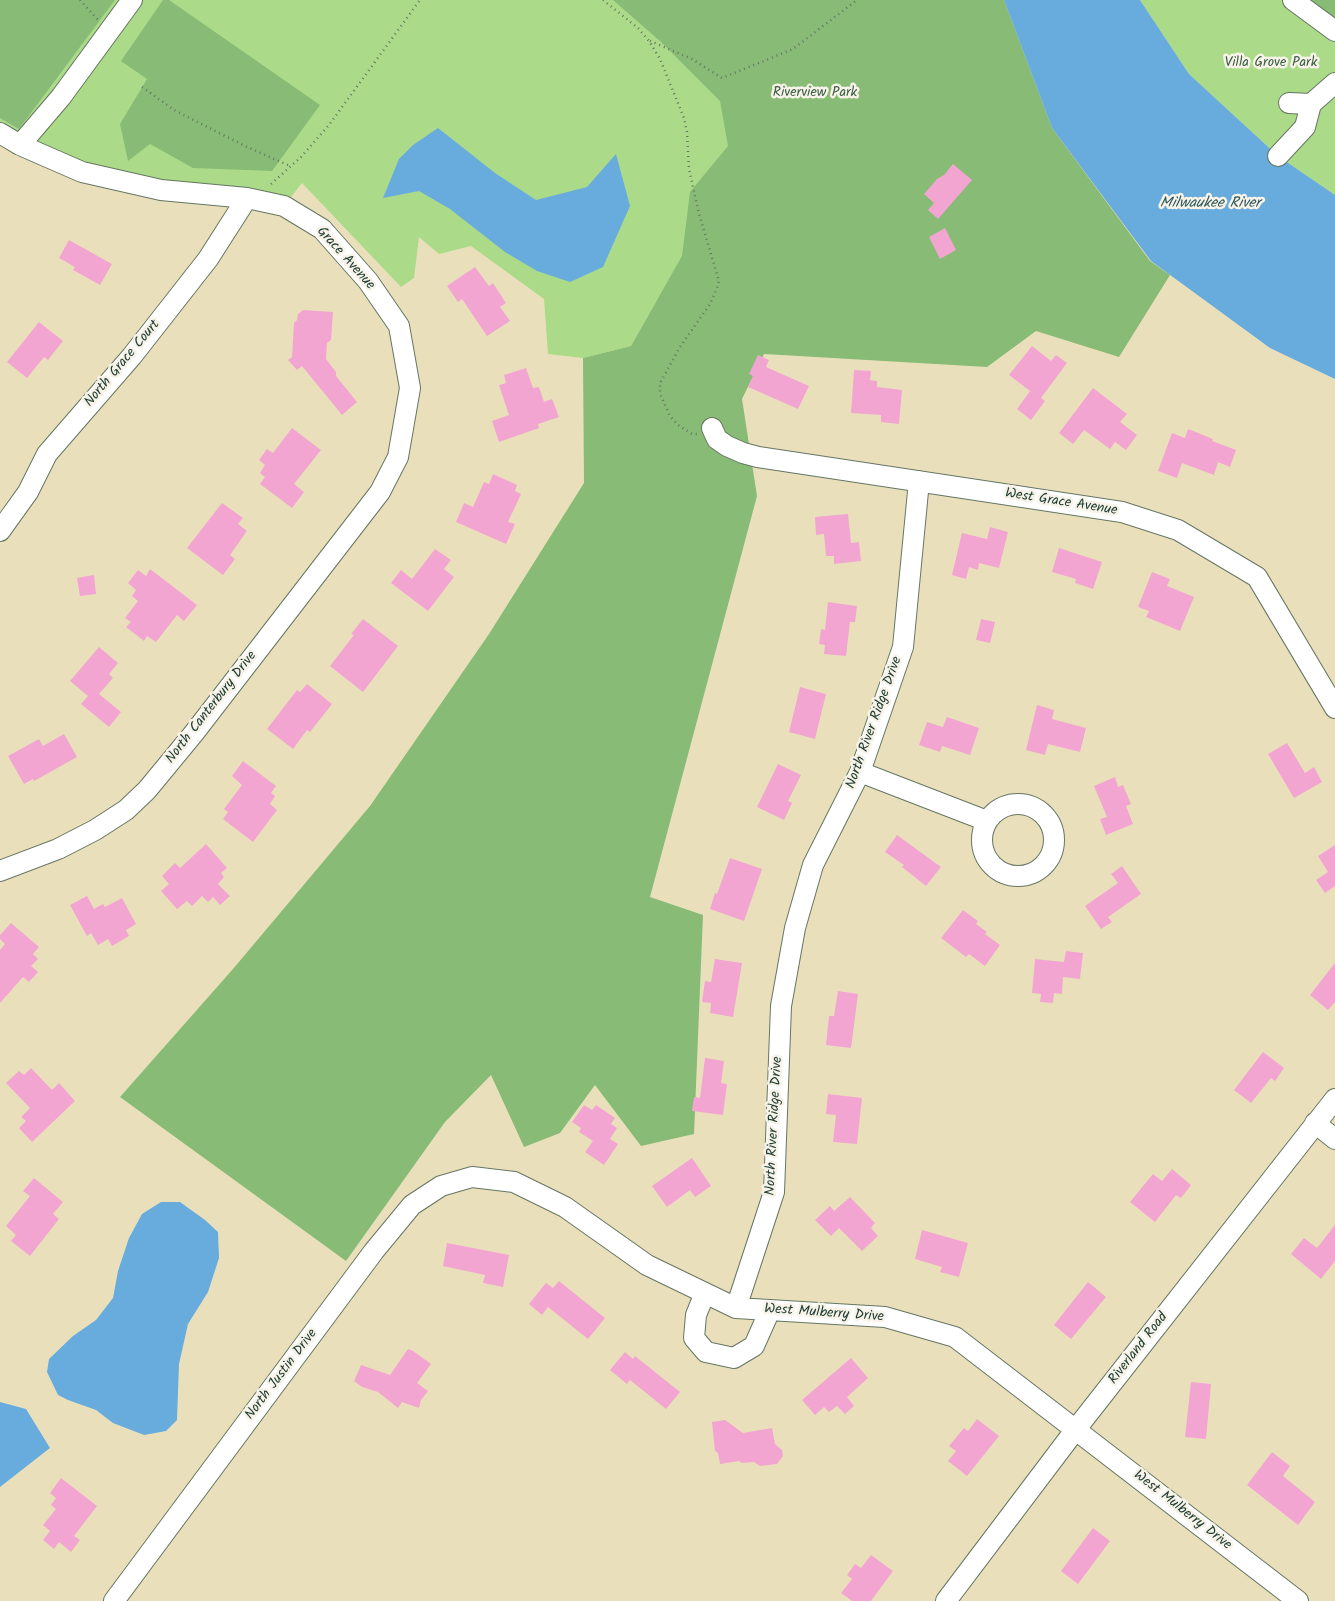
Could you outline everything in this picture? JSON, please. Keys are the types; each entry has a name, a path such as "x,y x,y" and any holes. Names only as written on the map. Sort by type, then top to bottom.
{"street":[{"path":"20,145 61,97 132,0"},
{"path":"1293,0 1335,31"},
{"path":"1278,156 1305,127 1311,104 1335,83"},
{"path":"1289,103 1311,104"},
{"name":"Grace Avenue","path":"0,133 20,145 82,172 161,190 255,199 284,206 322,229 368,282 398,326 410,388 398,457 380,492"},
{"name":"North Grace Court","path":"0,531 28,492 47,454 132,356 255,199"},
{"name":"West Grace Avenue","path":"712,428 718,439 724,444 752,456 1122,512 1178,530 1257,577 1335,708"},
{"name":"North River Ridge Drive","path":"736,1308 774,1192 782,1006 795,928 814,865 860,772 903,647 919,481"},
{"name":"North Canterbury Drive","path":"0,871 58,849 95,830 116,818 137,800 194,733 380,492"},
{"path":"860,772 987,820"},
{"name":"Riverland Road","path":"946,1601 1076,1429 1335,1099"},
{"path":"1315,1123 1335,1139"},
{"name":"West Mulberry Drive","path":"472,1177 514,1182 540,1194 565,1207 647,1265 736,1308 885,1317 956,1337 1298,1601"},
{"name":"North Justin Drive","path":"114,1601 374,1251 412,1205 441,1186 472,1177"},
{"path":"705,1293 696,1315 694,1338 706,1352 734,1358 754,1346 770,1310"}],"path":[{"path":"80,0 109,32"},
{"path":"255,199 312,145 329,125 420,0"},
{"path":"603,0 638,28 649,41 660,59 684,118 687,132 689,169 698,214 719,281 710,304 680,347 660,382 660,394 670,416 678,425 692,434 712,428"},
{"path":"649,41 692,60 722,78 793,49 857,0"},
{"path":"142,87 174,110 247,147 291,166"}],"green space":[{"name":"Riverview Park","path":"0,0 999,0 656,302 631,346 583,358 548,354 544,299 471,246 439,254 419,237 414,278 401,287 302,183 284,206 161,190 0,133"},
{"path":"0,0 115,0 19,129 0,118"},
{"path":"163,0 169,0 320,105 272,171 193,168 150,144 128,161 120,124 147,79 121,61"},
{"name":"Riverview Park","path":"613,0 1004,0 1052,128 1150,261 1170,275 1119,357 1036,331 987,367 764,354 742,399 757,496 650,897 703,915 694,1134 641,1146 595,1085 560,1133 524,1147 491,1075 445,1122 346,1261 120,1097 233,969 370,806 489,634 584,483 583,358 631,346 682,256 690,192 728,146 720,101 660,41"},
{"name":"Villa Grove Park","path":"1140,0 1293,0 1335,31 1335,195 1278,156 1189,74"},
{"path":"1301,0 1335,0 1335,24"}],"water":[{"name":"Milwaukee River","path":"1004,0 1140,0 1189,74 1278,156 1335,195 1335,379 1270,348 1151,261 1052,128"},
{"path":"438,128 495,173 536,200 587,187 616,154 630,206 603,267 570,282 537,271 505,252 450,209 419,191 383,198 399,159 413,145"},
{"path":"161,1202 180,1202 218,1232 219,1258 208,1292 188,1324 179,1364 177,1420 166,1431 144,1435 113,1423 96,1410 58,1395 47,1372 49,1359 73,1336 96,1320 113,1298 118,1271 129,1238 142,1214"},
{"path":"0,1402 26,1409 50,1448 0,1487"}],"building":[{"path":"953,164 972,180 938,219 928,210 934,203 924,194"},
{"path":"945,228 956,250 940,259 929,237"},
{"path":"69,240 112,264 100,285 73,270 75,267 59,258"},
{"path":"475,267 489,286 493,283 506,303 500,307 510,321 487,336 462,299 458,302 447,286"},
{"path":"303,310 333,312 331,340 327,343 326,359 336,372 336,376 357,402 342,415 302,366 297,370 288,360 292,357 294,323 297,320 298,314"},
{"path":"39,322 63,341 48,360 44,357 27,378 7,362"},
{"path":"1032,346 1051,361 1056,355 1067,363 1041,398 1045,401 1031,420 1017,409 1030,391 1009,375"},
{"path":"758,355 769,360 766,367 809,386 798,409 748,387 753,376 749,374"},
{"path":"526,368 533,388 539,387 544,402 552,399 559,417 538,424 539,428 499,442 492,421 509,415 499,385 506,383 504,375"},
{"path":"854,370 871,371 870,380 877,381 877,387 902,390 899,424 881,422 881,415 851,413"},
{"path":"1093,388 1127,414 1120,422 1137,435 1126,450 1115,442 1110,449 1084,430 1073,444 1059,433"},
{"path":"292,428 321,450 294,484 304,492 292,508 260,484 265,477 260,473 265,465 259,460 267,449 273,453"},
{"path":"1188,429 1236,450 1230,467 1218,462 1214,475 1182,463 1177,478 1158,471 1172,433 1185,438"},
{"path":"493,474 517,485 515,491 521,494 508,522 515,524 506,544 456,522 464,503 473,507 484,482 489,484"},
{"path":"222,503 243,518 238,524 247,531 230,555 235,559 223,575 187,548"},
{"path":"848,514 851,543 859,542 861,561 834,564 834,556 826,556 824,534 816,535 815,517"},
{"path":"990,527 1008,532 999,568 979,563 978,570 969,567 966,579 952,575 962,533 987,539"},
{"path":"1059,548 1102,562 1093,589 1075,583 1076,579 1052,572"},
{"path":"435,549 451,560 444,569 454,577 428,611 391,583 401,570 412,579"},
{"path":"150,569 197,605 184,621 177,615 156,642 147,636 144,641 126,627 131,622 125,618 138,601 132,596 136,590 128,583 138,570 146,576"},
{"path":"1152,572 1170,579 1167,586 1194,597 1180,631 1146,617 1149,611 1138,607"},
{"path":"94,575 96,594 80,596 77,578"},
{"path":"828,602 857,606 855,622 850,622 846,656 824,654 825,645 819,644 821,629 825,630"},
{"path":"363,619 398,646 363,692 330,666 354,635 351,634"},
{"path":"981,619 995,622 990,643 976,640"},
{"path":"99,647 118,663 109,674 113,678 99,694 121,712 109,727 81,704 88,696 70,681"},
{"path":"307,684 332,704 310,732 307,730 293,749 267,729 297,690 300,692"},
{"path":"800,687 826,694 815,739 789,732"},
{"path":"1037,705 1054,710 1052,719 1086,728 1080,752 1048,744 1045,755 1026,750"},
{"path":"947,717 979,728 970,755 942,746 940,752 919,745 927,722 943,727"},
{"path":"64,734 77,757 34,781 33,779 24,784 8,756 39,739 43,746"},
{"path":"1287,743 1305,773 1314,767 1322,782 1294,798 1268,754"},
{"path":"243,761 276,786 271,793 275,796 270,804 277,810 253,842 223,819 228,812 224,809 242,785 232,776"},
{"path":"778,764 801,775 788,801 792,803 784,820 757,807"},
{"path":"1115,777 1118,787 1123,785 1131,804 1126,806 1133,824 1106,835 1100,819 1107,817 1094,786"},
{"path":"897,835 941,867 926,886 902,867 904,865 885,852"},
{"path":"206,844 227,868 221,873 224,877 218,884 230,896 220,905 213,897 208,902 202,896 192,906 187,901 177,909 161,891 169,884 162,876 175,863 180,868"},
{"path":"1335,845 1335,886 1325,893 1316,880 1328,872 1318,856"},
{"path":"730,858 762,869 744,921 710,909"},
{"path":"1122,866 1141,894 1108,917 1112,922 1101,929 1085,906 1118,883 1111,874"},
{"path":"87,896 94,909 103,904 105,907 122,898 136,924 126,930 129,936 112,946 108,939 98,945 91,933 87,936 70,905"},
{"path":"963,910 978,921 976,924 987,932 985,934 1000,945 985,966 969,954 966,957 941,938"},
{"path":"11,923 39,947 33,954 38,959 31,966 38,972 29,982 23,977 0,1003 0,950 5,944 0,939 0,935"},
{"path":"1066,951 1083,953 1080,979 1063,977 1062,994 1054,993 1053,1003 1040,1002 1041,994 1032,993 1035,959 1064,962"},
{"path":"715,959 742,963 733,1017 710,1013 711,1003 702,1002 705,981 711,982"},
{"path":"1335,963 1335,1002 1328,1010 1310,995"},
{"path":"838,991 858,994 851,1048 826,1045 829,1016 834,1016"},
{"path":"1263,1052 1284,1068 1275,1081 1271,1078 1251,1103 1234,1090"},
{"path":"705,1058 724,1061 721,1083 727,1084 723,1115 692,1111 694,1097 700,1098"},
{"path":"31,1068 52,1090 59,1083 75,1101 32,1142 19,1128 26,1121 21,1117 30,1108 6,1083 19,1071 24,1075"},
{"path":"828,1094 862,1098 857,1144 833,1142 836,1115 826,1114"},
{"path":"584,1105 592,1110 596,1105 615,1118 611,1124 617,1128 610,1139 618,1144 604,1165 585,1152 593,1141 579,1132 581,1128 572,1122"},
{"path":"692,1158 711,1186 695,1197 690,1190 667,1207 652,1186"},
{"path":"1172,1169 1191,1185 1181,1198 1176,1195 1155,1222 1130,1202 1153,1174 1162,1181"},
{"path":"34,1178 63,1202 53,1214 59,1219 30,1256 11,1241 16,1235 6,1226 30,1196 23,1191"},
{"path":"850,1197 875,1223 871,1228 878,1236 862,1251 839,1228 831,1236 815,1220 830,1206 834,1211"},
{"path":"1335,1225 1335,1261 1321,1279 1291,1254 1304,1238 1317,1248"},
{"path":"922,1230 968,1243 959,1277 940,1272 942,1267 915,1259"},
{"path":"447,1243 509,1255 503,1287 483,1283 485,1275 443,1266"},
{"path":"559,1281 605,1318 588,1339 548,1307 542,1315 529,1304 546,1283 553,1288"},
{"path":"1088,1282 1106,1297 1071,1339 1054,1325"},
{"path":"408,1349 431,1364 417,1383 428,1391 421,1400 419,1408 402,1402 398,1408 378,1392 362,1387 354,1381 361,1365 390,1375"},
{"path":"625,1352 633,1359 635,1356 680,1392 666,1409 630,1380 627,1384 610,1370"},
{"path":"851,1358 868,1378 847,1397 854,1406 845,1414 837,1406 829,1412 824,1407 815,1415 802,1400"},
{"path":"1191,1382 1211,1384 1206,1439 1185,1437"},
{"path":"977,1419 999,1436 967,1476 948,1461 956,1451 949,1446 964,1428 968,1431"},
{"path":"725,1420 743,1433 772,1428 775,1444 782,1450 783,1456 777,1464 760,1466 754,1462 742,1463 739,1461 720,1464 718,1453 715,1451 712,1422"},
{"path":"1272,1452 1290,1466 1283,1476 1315,1502 1298,1525 1247,1485"},
{"path":"61,1478 97,1506 74,1536 80,1540 71,1552 59,1542 54,1549 43,1540 50,1531 43,1525 56,1509 51,1505 56,1498 50,1493"},
{"path":"1093,1528 1110,1541 1078,1584 1061,1571"},
{"path":"871,1555 893,1571 871,1601 852,1601 841,1593 852,1579 847,1575 855,1564 861,1568"}]}
